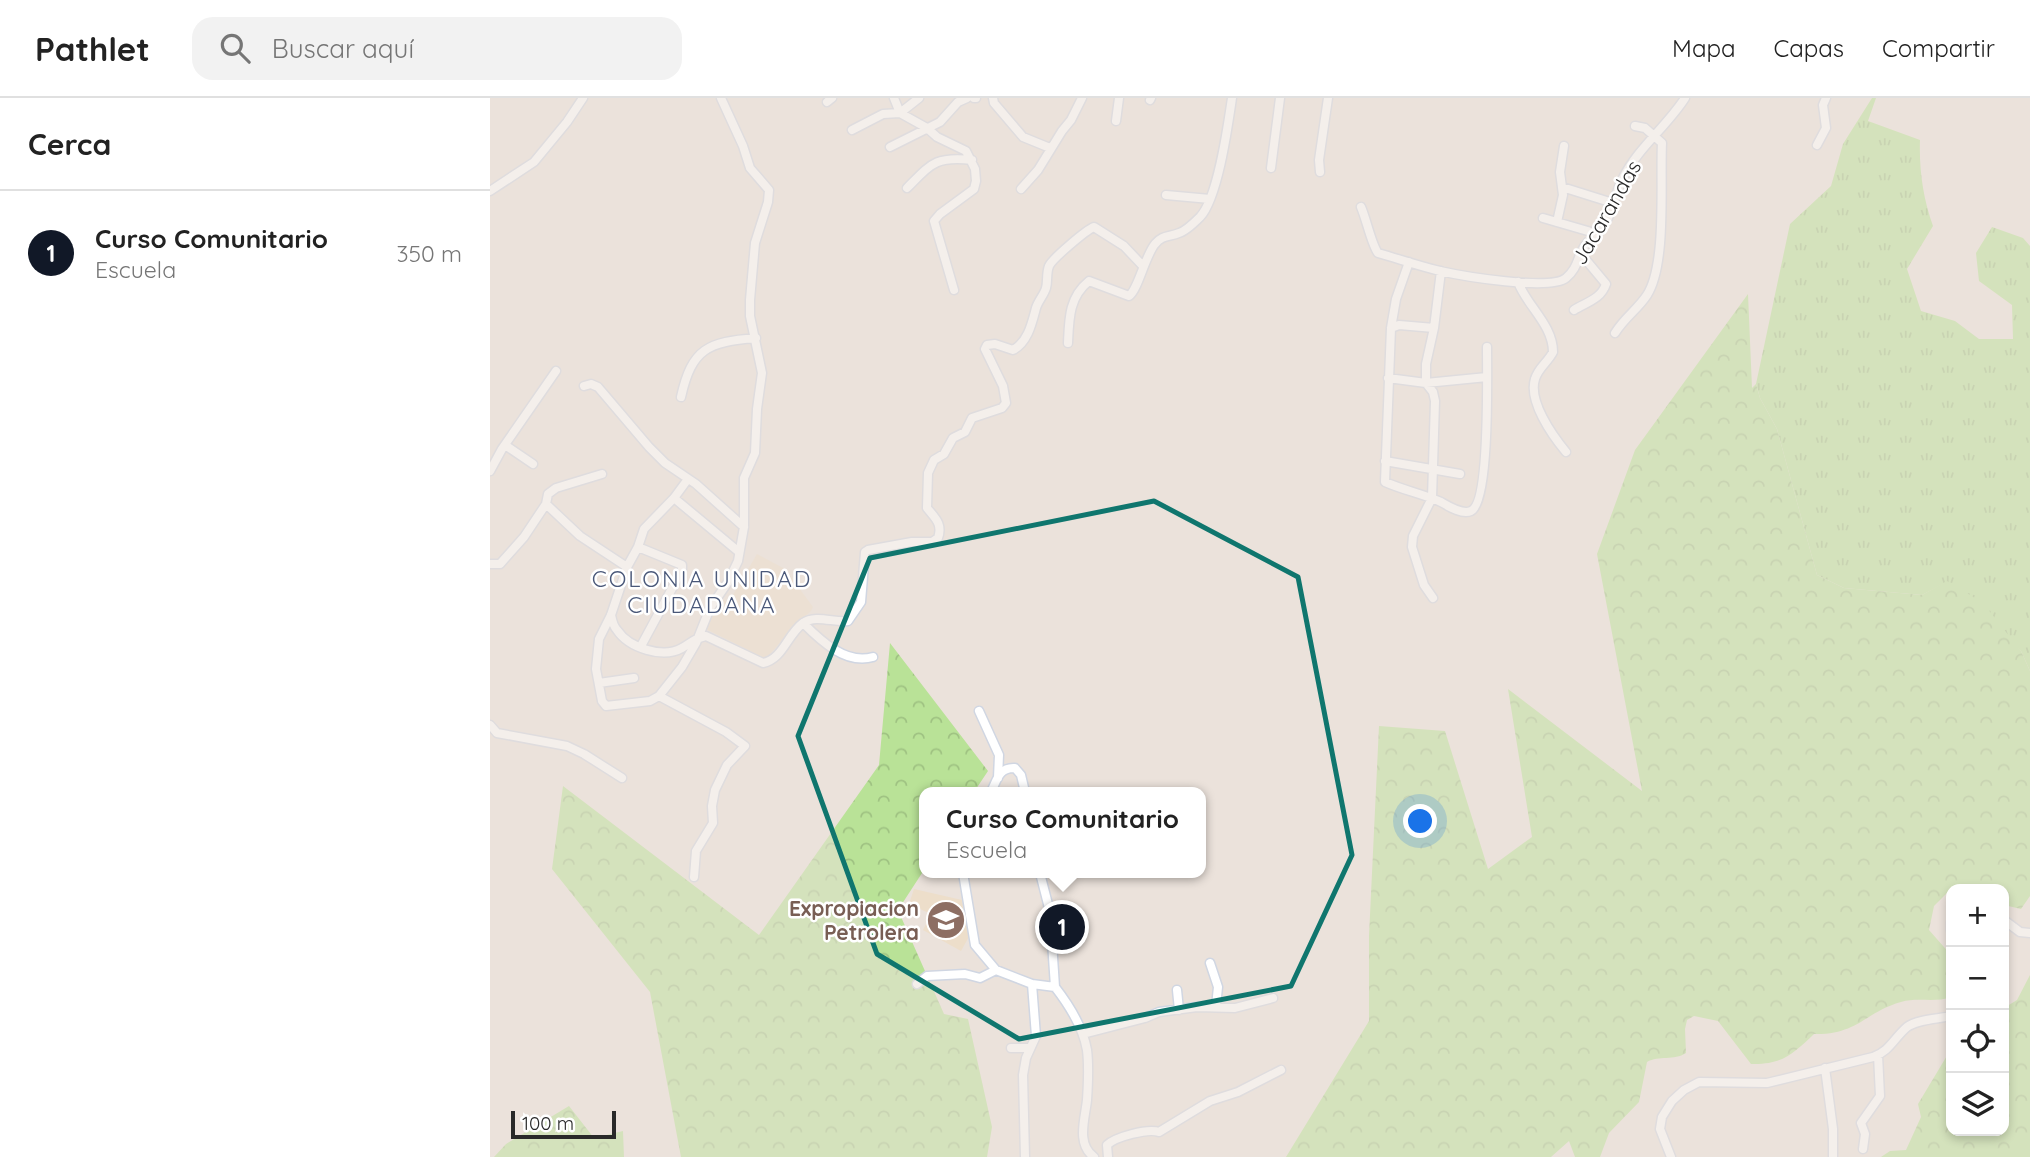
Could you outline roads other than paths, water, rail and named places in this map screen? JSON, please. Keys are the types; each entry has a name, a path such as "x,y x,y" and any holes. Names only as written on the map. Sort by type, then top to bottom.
{"street":[{"path":"490,191 534,162 583,98"},
{"path":"894,98 900,113"},
{"path":"900,113 919,98"},
{"path":"890,147 940,122 958,102 967,98"},
{"path":"993,98 994,103 1023,137 1051,148"},
{"path":"1021,189 1038,170 1082,98"},
{"path":"1116,121 1119,98"},
{"path":"1068,343 1071,311 1082,287 1089,281 1129,296 1134,293 1142,265 1155,244 1162,237 1180,233 1203,215 1222,156 1232,98"},
{"path":"1271,168 1280,98"},
{"path":"1320,172 1319,160 1328,98"},
{"name":"Jacarandas","path":"1518,282 1547,285 1566,278 1579,263 1583,248 1598,234 1634,160 1685,98"},
{"path":"1817,145 1826,128 1823,105 1826,98"},
{"path":"688,479 644,529 599,639 594,654 602,701 606,706 650,701 659,696 682,667 710,608 729,582 744,527 744,478 755,453 762,373 750,316 751,289 755,243 769,190 750,168 723,99"},
{"path":"852,130 883,114 900,113 966,151 972,160 976,181 974,188 934,221 954,290"},
{"path":"1615,333 1623,319 1646,297 1654,279 1662,200 1662,143 1656,135 1635,125"},
{"path":"1557,222 1563,195 1560,172 1564,146"},
{"path":"907,188 933,162 954,158 972,160"},
{"path":"1562,187 1613,203"},
{"path":"1167,195 1210,199"},
{"path":"1362,207 1375,251 1441,271 1518,282 1524,297 1550,332 1553,352 1535,377 1534,402 1552,435 1566,452"},
{"path":"1543,218 1598,234"},
{"path":"611,615 616,630 624,638 659,653 681,649 698,637 706,636 763,663 772,661 803,623 820,619 844,622 851,618 862,602 863,557 868,550 912,542 932,542 939,538 940,529 936,517 927,508 928,473 934,460 944,454 953,438 965,432 972,418 1002,408 1006,403 1003,386 985,348 995,344 1013,350 1027,336 1036,306 1046,290 1046,275 1052,261 1083,232 1094,228 1125,246 1142,265"},
{"path":"1574,310 1595,299 1605,289 1606,284 1581,254"},
{"path":"1409,262 1396,299 1391,328 1385,482 1432,498 1462,512 1470,511 1476,506 1484,469 1487,347"},
{"path":"1433,598 1424,584 1412,547 1413,536 1432,498 1435,401 1433,392 1426,383 1426,364 1434,328 1441,271"},
{"path":"1391,328 1399,325 1434,328"},
{"path":"681,397 685,379 698,355 726,341 756,338"},
{"path":"490,471 556,371"},
{"path":"1388,378 1426,383 1487,377"},
{"path":"584,386 591,384 598,387 665,463 744,527"},
{"path":"490,448 504,447 533,464"},
{"path":"1385,461 1460,474"},
{"path":"490,564 500,565 512,552 546,504 548,494 556,488 602,474"},
{"path":"674,498 739,552"},
{"path":"546,504 580,536 627,567"},
{"path":"638,547 682,565 682,570 641,646"},
{"path":"803,623 815,635 848,657 863,660 873,657"},
{"path":"599,683 634,678"},
{"path":"659,696 726,732 745,746 731,758 715,790 713,823 696,850 694,877"},
{"path":"979,712 999,755 998,778"},
{"path":"490,725 497,733 567,746 622,778"},
{"path":"994,787 1001,771 1015,768 1024,787"},
{"path":"964,878 975,946 996,970 1032,984 1055,986"},
{"path":"1041,878 1049,912 1055,986 1083,1034 1088,1066 1083,1130 1087,1150 1094,1157"},
{"path":"2009,924 2020,932 2030,933"},
{"path":"1210,963 1219,987 1216,1006"},
{"path":"917,984 927,976 965,974 980,978 996,970"},
{"path":"1025,1157 1023,1075 1036,1036 1032,984"},
{"path":"1177,990 1179,1010"},
{"path":"1083,1034 1159,1012 1216,1006 1235,1008 1273,998"},
{"path":"1671,1157 1660,1129 1662,1116 1672,1101 1699,1082 1767,1083 1878,1055 1891,1047 1909,1026 1946,1017"},
{"path":"1011,1048 1030,1048"},
{"path":"1863,1149 1866,1134 1861,1124 1880,1096 1878,1055"},
{"path":"1825,1068 1833,1129 1833,1157"},
{"path":"1108,1157 1107,1145 1111,1141 1148,1130 1159,1132 1209,1101 1238,1092 1281,1070"}],"place":[{"name":"Expropiacion Petrolera","path":"946,920"},
{"name":"Curso Comunitario","path":"1062,927"}],"district":[{"name":"COLONIA UNIDAD CIUDADANA","path":"702,591"}]}
